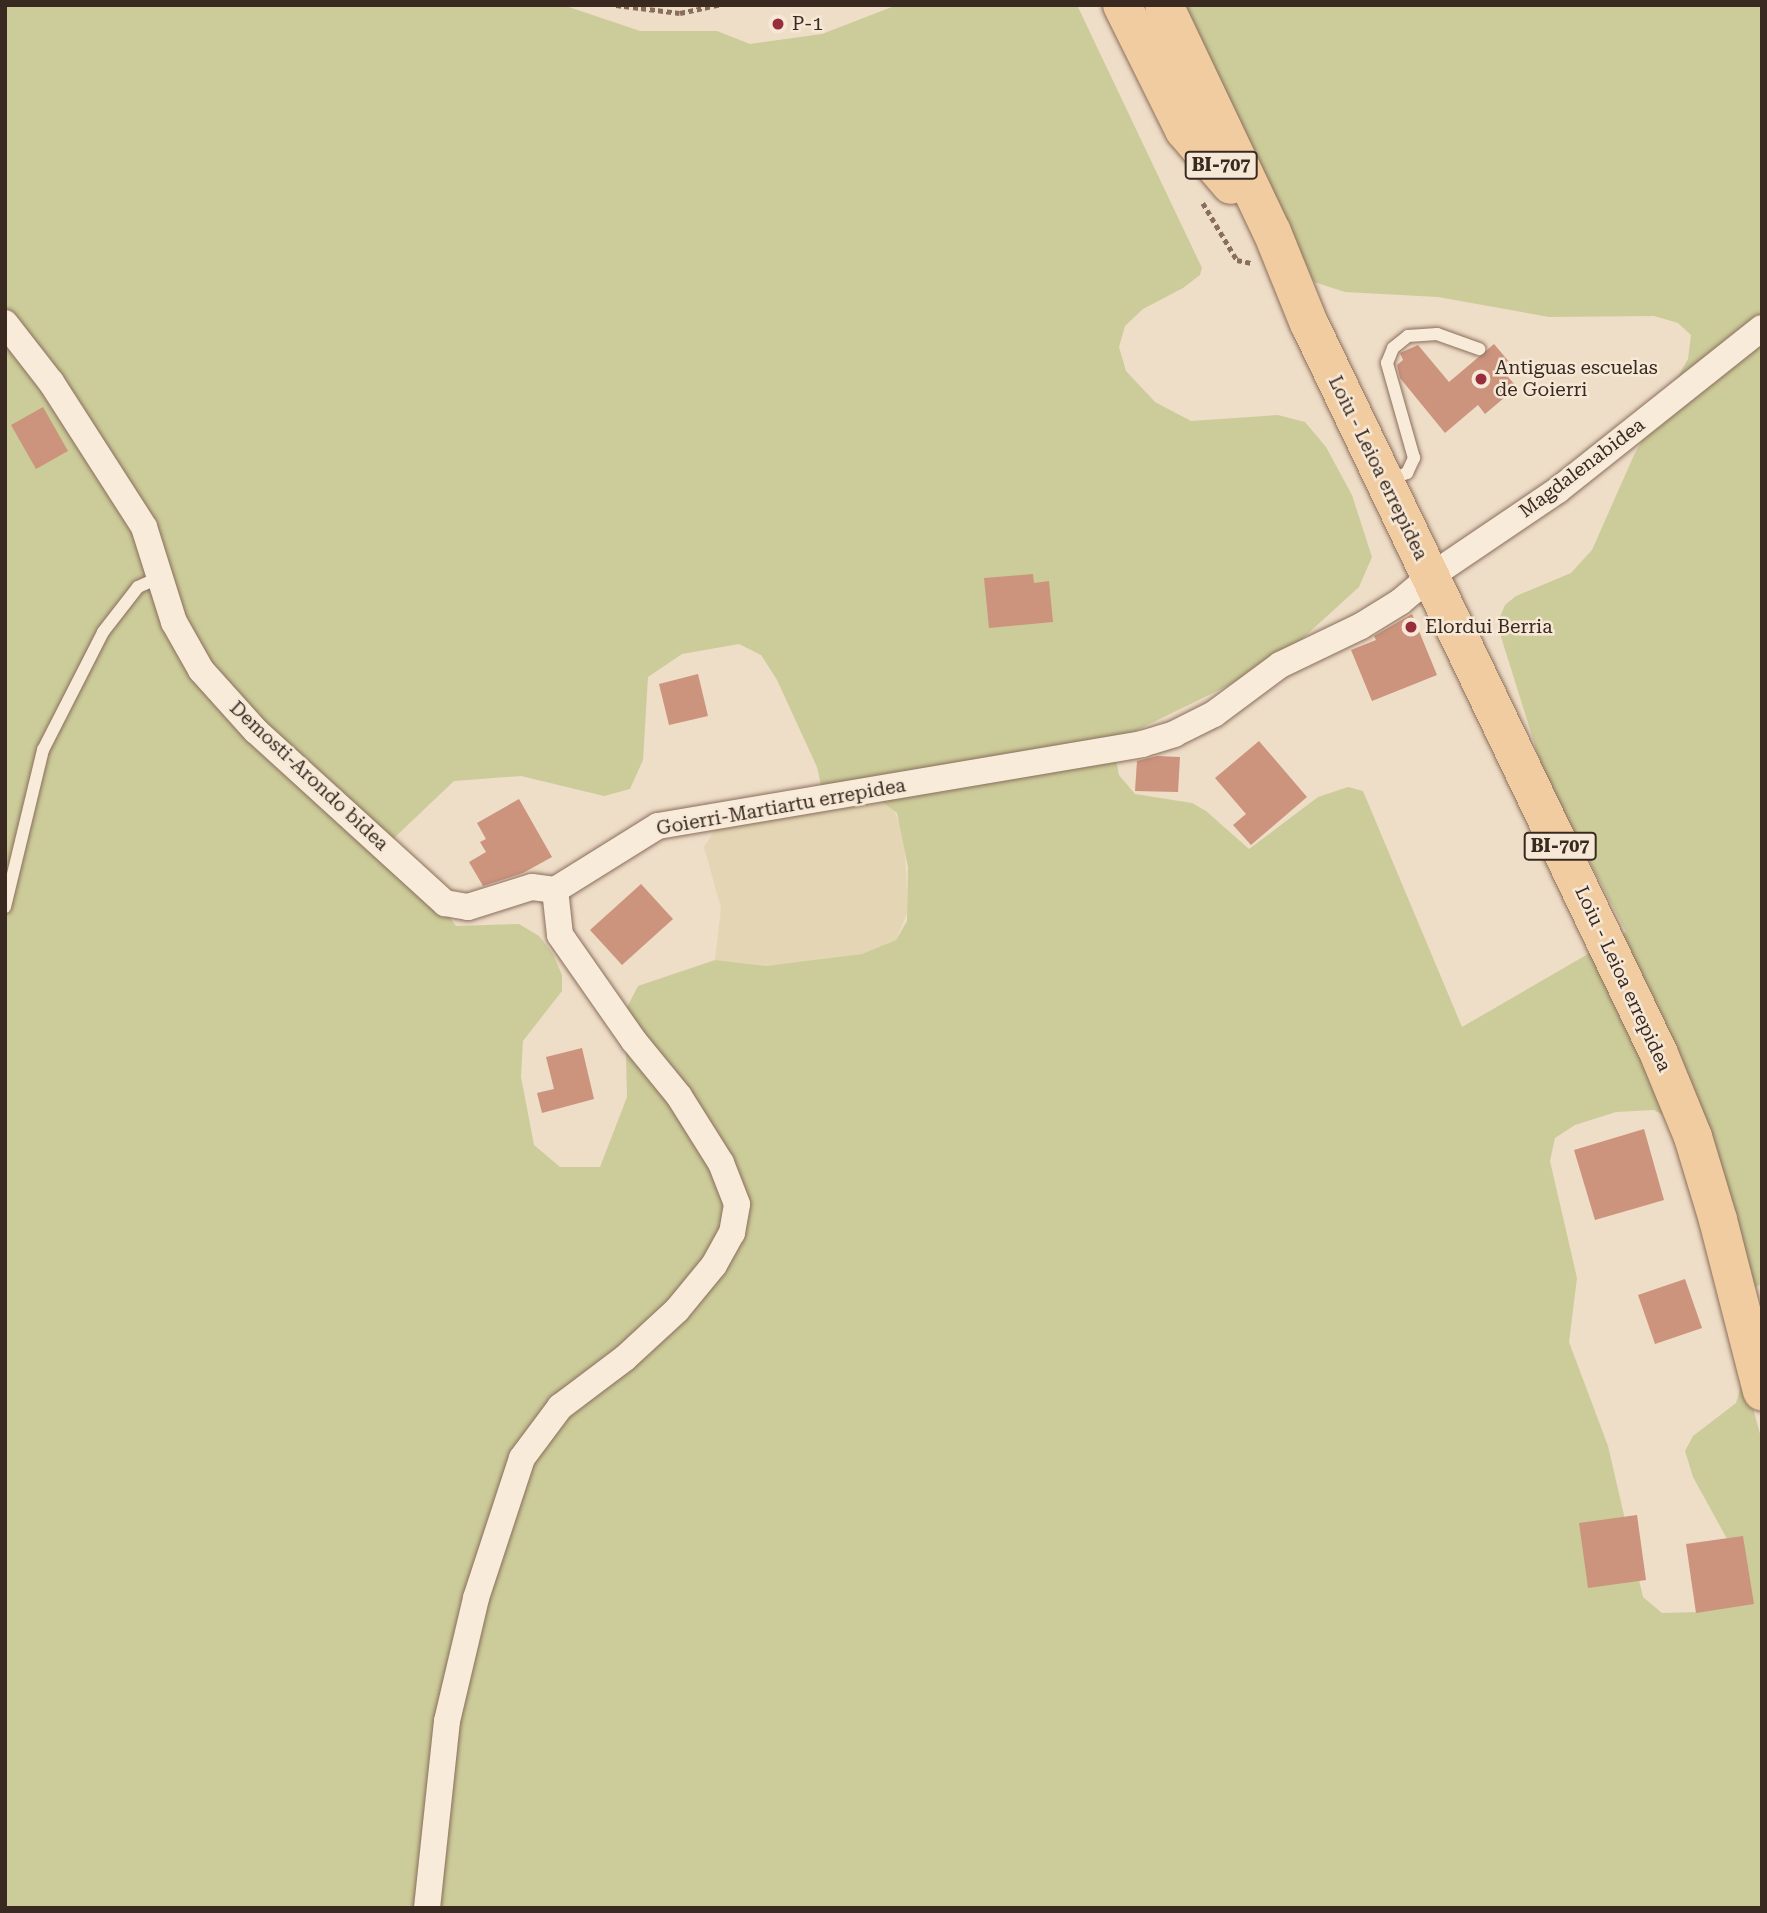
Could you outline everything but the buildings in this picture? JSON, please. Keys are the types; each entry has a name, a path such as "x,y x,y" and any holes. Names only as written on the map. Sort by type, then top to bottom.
{"main road":[{"path":"1122,5 1184,130 1231,185"},
{"name":"Loiu - Leioa errepidea","path":"1139,5 1231,185 1308,321"},
{"path":"1155,5 1181,41"},
{"name":"Loiu - Leioa errepidea","path":"1164,5 1272,232 1308,321 1659,1054 1693,1137 1718,1220 1762,1391"}],"street":[{"name":"Demosti-Arondo bidea","path":"5,323 51,382 144,527 174,622 201,670 256,731 445,903 468,907 532,887 555,890"},
{"name":"Magdalenabidea","path":"1431,576 1558,490 1762,328"},
{"name":"Goierri-Martiartu errepidea","path":"555,890 658,826 1142,744 1174,734 1214,714 1280,665 1381,614 1431,576"},
{"path":"427,1908 447,1721 476,1598 522,1458 560,1407 625,1358 677,1310 715,1265 732,1233 737,1204 721,1163 679,1096 634,1041 560,935 555,890"}],"lane":[{"path":"1385,483 1407,473 1414,458 1387,363 1393,348 1416,334 1459,339 1479,349"},
{"path":"5,907 43,750 103,632 138,586 158,578"}],"path":[{"path":"616,5 680,13 719,5"}],"shaded area":[{"path":"876,797 892,806 904,834 908,911 896,940 862,954 804,963 766,966 715,960 721,908 704,847 715,830 732,822"}],"green space":[{"path":"5,5 563,5 640,31 717,31 750,44 822,34 897,5 1077,5 1202,268 1200,275 1183,288 1143,309 1125,326 1119,347 1126,371 1155,402 1191,421 1278,415 1305,422 1326,447 1352,495 1372,557 1359,587 1292,648 1250,675 1127,735 1115,754 1119,775 1135,794 1192,803 1206,811 1249,849 1318,797 1348,787 1363,791 1462,1027 1626,932 1543,771 1497,624 1505,605 1516,596 1571,573 1592,550 1634,455 1688,359 1691,335 1678,323 1654,316 1549,317 1438,297 1345,292 1314,282 1181,5 1762,5 1762,1284 1730,1299 1718,1222 1665,1116 1654,1110 1616,1112 1575,1125 1555,1138 1550,1161 1577,1278 1569,1342 1608,1446 1643,1597 1662,1613 1699,1612 1737,1557 1693,1477 1685,1451 1693,1436 1736,1403 1744,1376 1762,1441 1762,1908 5,1908","holes":["739,644 761,655 777,680 817,767 823,794 876,797 897,813 908,867 907,921 896,940 862,954 766,966 715,960 638,986 625,1011 627,1097 600,1167 560,1167 534,1145 521,1077 523,1041 562,991 562,975 553,954 539,936 519,924 456,926 393,839 454,781 521,776 604,796 630,789 643,760 648,677 682,654"]}],"place":[{"name":"P-1","path":"778,24"},
{"name":"Antiguas escuelas de Goierri","path":"1481,379"},
{"name":"Elordui Berria","path":"1411,627"}]}
